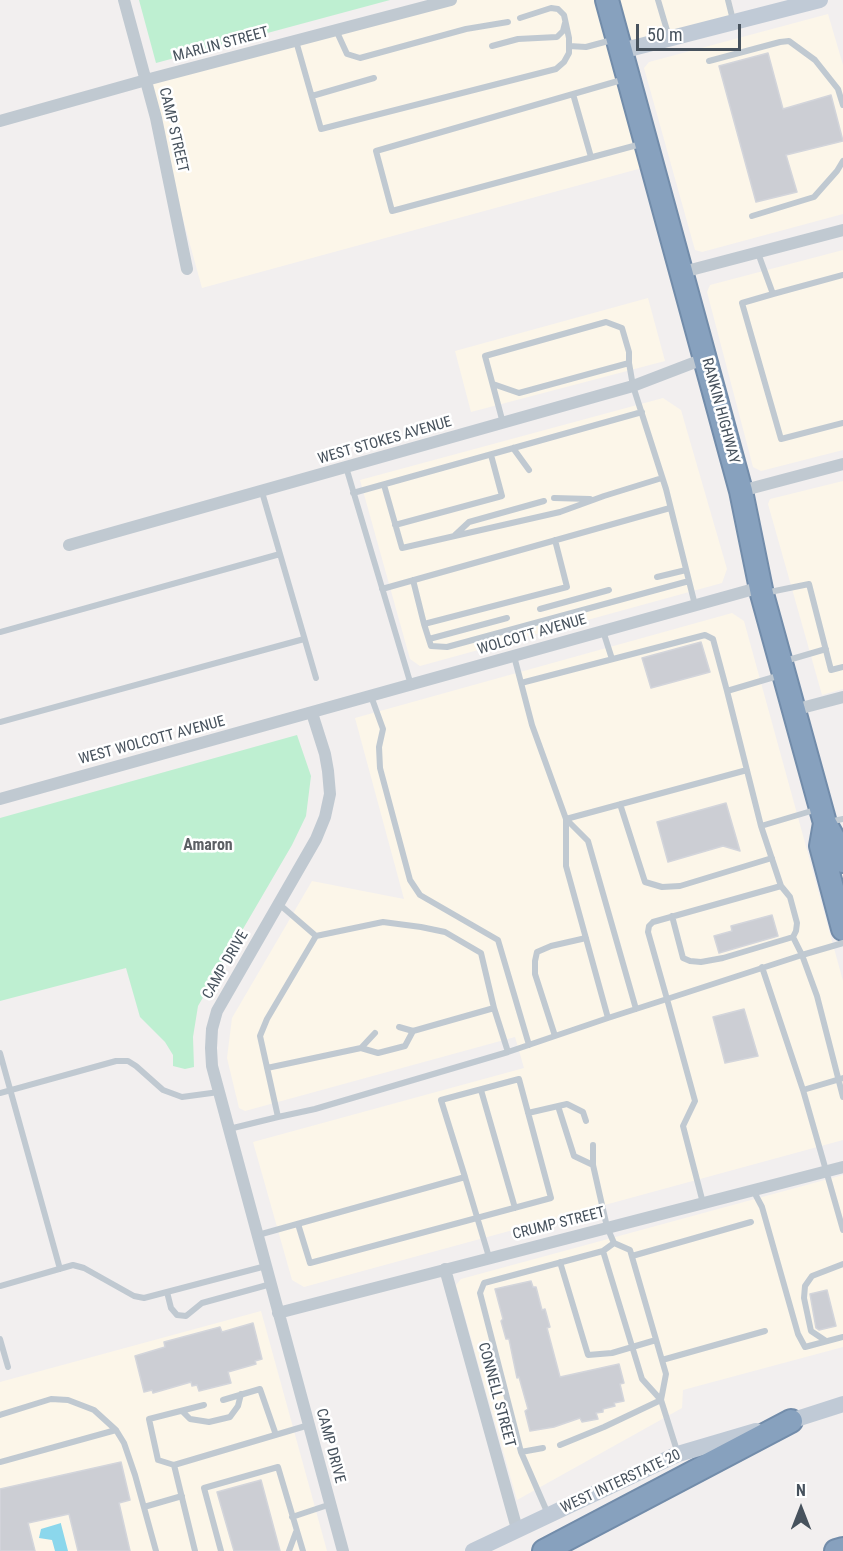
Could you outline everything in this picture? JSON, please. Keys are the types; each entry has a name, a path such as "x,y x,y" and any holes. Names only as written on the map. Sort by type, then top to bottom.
{"highway":[{"name":"RANKIN HIGHWAY","path":"608,0 741,491 761,591 794,710 843,861"},
{"name":"RANKIN HIGHWAY","path":"830,816 821,846 843,929"},
{"path":"544,1551 791,1421"},
{"path":"836,1551 843,1549"}],"main road":[{"path":"620,45 669,39 820,0"},
{"name":"WEST INTERSTATE 20","path":"473,1551 678,1454 843,1404"}],"street":[{"name":"CAMP STREET","path":"124,0 146,80 187,269"},
{"name":"MARLIN STREET","path":"0,121 451,0"},
{"path":"683,272 843,230"},
{"name":"WEST STOKES AVENUE","path":"69,545 633,386 706,358"},
{"path":"741,491 843,464"},
{"name":"WOLCOTT AVENUE","path":"312,713 695,605 761,591"},
{"path":"794,710 843,697"},
{"name":"WEST WOLCOTT AVENUE","path":"0,799 312,713"},
{"name":"CAMP DRIVE","path":"312,713 325,754 330,794 325,817 316,839 217,1011 212,1029 211,1048 212,1066 344,1551"},
{"name":"CRUMP STREET","path":"281,1313 489,1257 843,1167"},
{"name":"CONNELL STREET","path":"445,1269 517,1529"}],"lane":[{"path":"658,0 669,39"},
{"path":"728,0 733,22"},
{"path":"296,41 321,129 556,69 569,53 569,38 564,15 558,9 551,8 520,18"},
{"path":"336,30 347,54 360,58 466,29 508,22"},
{"path":"492,46 518,39 557,37 563,31 566,23"},
{"path":"709,61 789,41 815,60 838,89 843,105"},
{"path":"569,46 620,45"},
{"path":"312,96 374,78"},
{"path":"628,78 376,151 392,210 647,142"},
{"path":"573,94 591,157"},
{"path":"752,216 814,197 843,161"},
{"path":"758,252 772,294"},
{"path":"843,275 742,303 781,439 843,423"},
{"path":"503,423 485,356 606,322 622,328 629,352 633,386 662,478 695,605"},
{"path":"493,384 519,393 629,363"},
{"path":"353,493 642,412"},
{"path":"513,448 529,470"},
{"path":"395,525 502,496 490,455"},
{"path":"346,467 411,685"},
{"path":"384,485 402,548 560,512 662,478"},
{"path":"262,492 316,678"},
{"path":"554,498 592,500"},
{"path":"453,537 470,522 544,501"},
{"path":"382,589 670,508"},
{"path":"424,624 567,587 555,540"},
{"path":"0,632 280,554"},
{"path":"657,577 686,570"},
{"path":"413,580 431,646 447,646 689,581"},
{"path":"761,591 809,584 831,670 843,667"},
{"path":"540,609 609,590"},
{"path":"429,639 507,618"},
{"path":"603,631 612,659"},
{"path":"521,683 705,634 713,639 761,825 781,886 790,897 797,923 796,931 793,937 723,957 701,962 690,961 683,958 672,916"},
{"path":"0,722 304,639"},
{"path":"727,691 826,649"},
{"path":"514,656 532,725 566,819 566,866 608,1018"},
{"path":"372,696 382,729 379,747 380,768 410,880 420,895 498,940 529,1045"},
{"path":"566,819 747,770"},
{"path":"620,804 645,882 662,886 680,886 772,858"},
{"path":"761,825 830,816"},
{"path":"566,819 588,841 636,1009"},
{"path":"703,1203 683,1126 695,1101 648,932 649,926 653,922 672,916 781,886"},
{"path":"278,904 316,936"},
{"path":"278,1117 260,1036 267,1018 316,936 383,922 445,932 481,953 494,1008 508,1052"},
{"path":"793,937 817,996 840,1078 843,1097"},
{"path":"555,1036 535,974 537,952 551,946 586,938"},
{"path":"229,1129 315,1109 508,1052 762,967 843,943"},
{"path":"762,967 803,1090 843,1230"},
{"path":"399,1027 413,1031 494,1008"},
{"path":"267,1068 361,1048 378,1053 405,1046 413,1031"},
{"path":"361,1048 375,1033"},
{"path":"0,1053 60,1269"},
{"path":"0,1093 116,1061 128,1061 142,1070 163,1090 172,1094 182,1097 219,1092"},
{"path":"803,1090 840,1078"},
{"path":"298,1224 310,1263 477,1219 551,1198 519,1079 441,1100 465,1177 477,1219 489,1257"},
{"path":"481,1090 514,1208"},
{"path":"528,1113 567,1104 583,1112 585,1121"},
{"path":"558,1106 574,1156 593,1165"},
{"path":"593,1145 593,1165 607,1227 614,1243 630,1250 666,1374 661,1400"},
{"path":"258,1236 465,1177"},
{"path":"753,1190 762,1207 798,1334 806,1347 843,1337"},
{"path":"632,1256 751,1222"},
{"path":"549,1516 521,1452 480,1293 484,1283 603,1251 614,1243"},
{"path":"603,1251 642,1378 661,1400 678,1454"},
{"path":"560,1262 588,1355 612,1353 656,1340"},
{"path":"826,1341 811,1331 804,1298 805,1286 812,1276 843,1264"},
{"path":"0,1287 73,1266 84,1268 134,1296 144,1298 266,1266"},
{"path":"167,1292 171,1308 177,1315 186,1316 202,1303 271,1284"},
{"path":"662,1360 765,1331"},
{"path":"0,1339 8,1367"},
{"path":"222,1400 260,1389 276,1435"},
{"path":"182,1411 190,1419 209,1422 230,1417 238,1406 241,1395"},
{"path":"0,1415 51,1399 68,1401 94,1410 117,1430 124,1443 156,1551"},
{"path":"560,1445 661,1400"},
{"path":"204,1405 149,1419 158,1460 174,1465 309,1425"},
{"path":"0,1462 117,1430"},
{"path":"521,1452 543,1448"},
{"path":"174,1465 195,1551"},
{"path":"221,1551 204,1488 278,1467 303,1551"},
{"path":"144,1507 182,1496"},
{"path":"292,1516 331,1504"},
{"path":"289,1551 297,1530"}],"shaded area":[{"path":"438,0 731,0 737,22 622,51 653,165 202,288 146,85"},
{"path":"828,14 843,65 843,214 702,252 695,250 644,68 649,62"},
{"path":"843,250 843,450 761,471 753,467 707,292 710,285"},
{"path":"648,298 665,361 471,412 455,351"},
{"path":"663,398 681,410 727,569 722,583 420,666 410,659 360,480"},
{"path":"843,481 843,689 822,695 768,504 770,499"},
{"path":"732,613 744,621 843,981 843,1140 304,1287 292,1280 253,1142 524,1068 515,1037 245,1111 239,1108 227,1058 232,1018 312,881 404,899 355,718"},
{"path":"843,1175 843,1347 683,1390 682,1408 517,1500 456,1285 461,1279"},
{"path":"261,1311 327,1551 0,1551 0,1382"}],"green space":[{"path":"139,0 390,0 156,63"},
{"path":"297,735 311,776 306,816 292,845 198,1006 193,1037 194,1067 185,1069 173,1066 173,1055 165,1042 140,1017 126,968 0,1001 0,818"}],"water":[{"path":"61,1523 68,1551 55,1551 52,1540 39,1538 41,1529"}],"building":[{"path":"768,53 783,109 831,95 843,141 786,155 797,192 756,202 719,66"},
{"path":"701,642 710,672 651,688 642,658"},
{"path":"726,803 740,851 723,846 668,862 657,822"},
{"path":"772,915 778,936 719,953 714,936 732,931 731,926"},
{"path":"744,1009 758,1056 725,1063 713,1017"},
{"path":"531,1281 533,1287 536,1287 542,1310 545,1309 550,1327 547,1328 560,1377 619,1364 624,1383 620,1384 624,1401 614,1403 615,1406 596,1413 598,1419 582,1422 580,1418 554,1427 530,1431 525,1411 528,1409 519,1377 517,1378 509,1339 506,1339 501,1321 503,1319 495,1289"},
{"path":"827,1290 836,1326 819,1330 816,1328 810,1294"},
{"path":"253,1323 262,1359 255,1361 256,1364 228,1372 231,1383 199,1391 197,1385 192,1386 191,1382 153,1393 152,1390 144,1392 135,1356 165,1347 164,1342 220,1327 222,1332"},
{"path":"121,1462 130,1500 119,1503 130,1551 78,1551 69,1514 28,1523 35,1551 0,1551 0,1489"},
{"path":"261,1480 280,1551 234,1551 217,1492"}],"district":[{"name":"Amaron","path":"208,846"}]}
